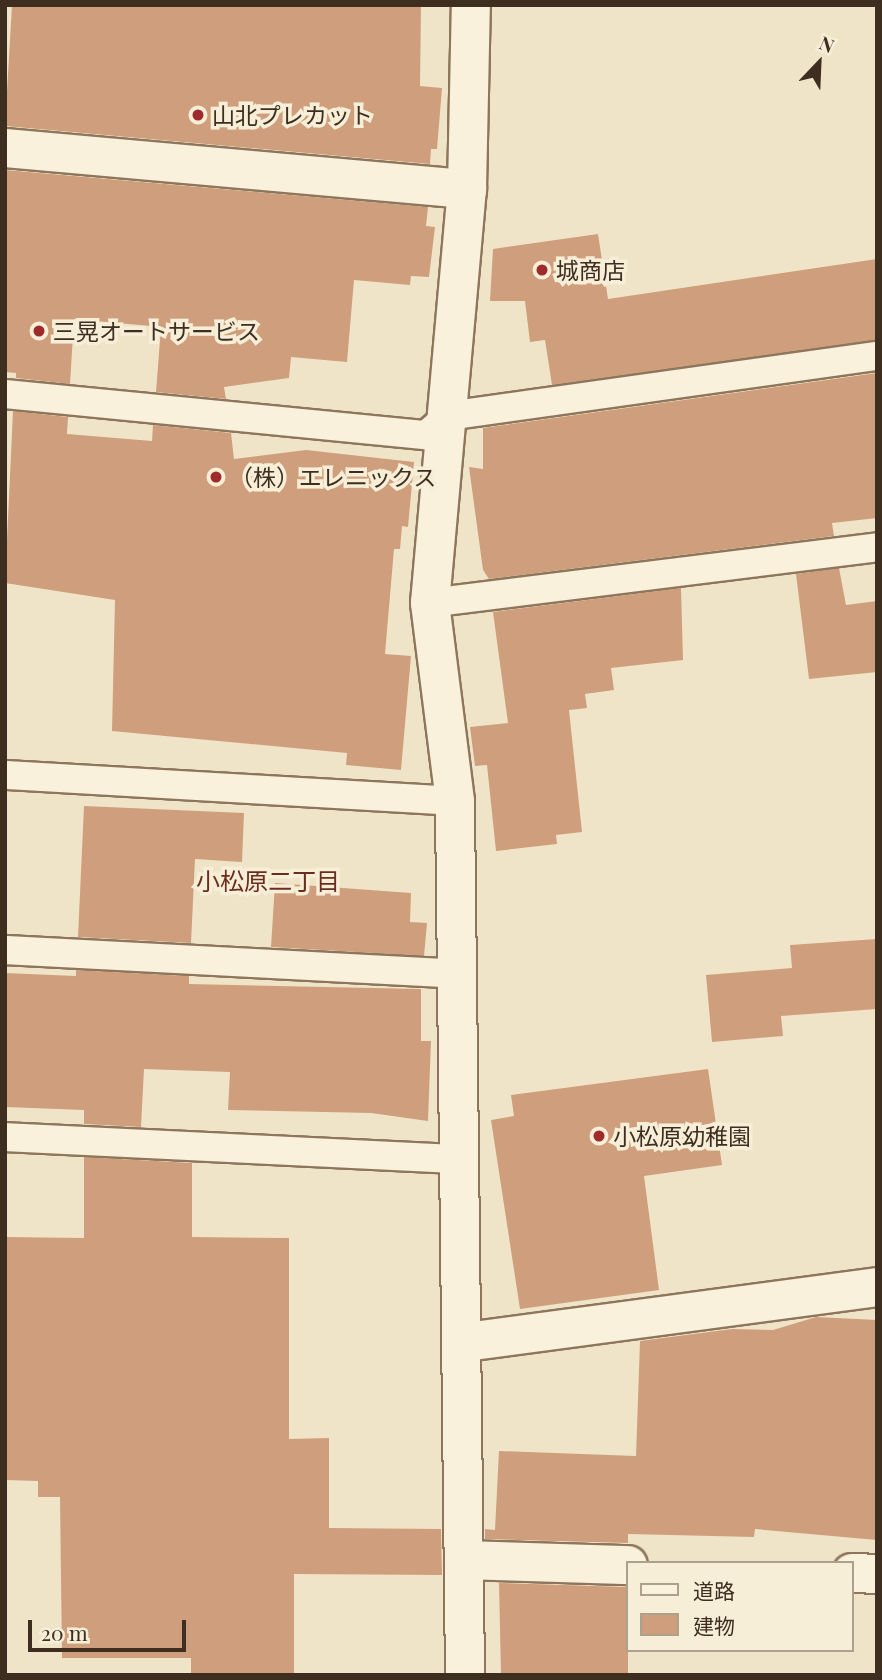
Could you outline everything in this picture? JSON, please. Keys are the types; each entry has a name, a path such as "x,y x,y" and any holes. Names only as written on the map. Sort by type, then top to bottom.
{"street":[{"path":"465,1675 466,1342 455,801 430,603 467,189 471,5"},
{"path":"5,148 467,189"},
{"path":"466,1342 877,1287"},
{"path":"467,1560 626,1565"},
{"path":"854,1573 877,1574"}],"lane":[{"path":"5,394 426,435 448,416 877,356"},
{"path":"430,603 877,547"},
{"path":"5,775 455,801"},
{"path":"5,950 458,974"},
{"path":"5,1137 461,1159"}],"building":[{"path":"12,5 421,5 420,86 442,88 437,149 431,149 430,164 5,126"},
{"path":"5,170 428,207 426,226 435,227 429,277 411,276 410,285 354,280 347,362 291,357 289,378 224,387 226,399 156,392 161,327 74,319 70,384 16,378 16,373 5,372"},
{"path":"598,234 608,299 877,259 877,340 552,385 545,340 530,342 525,301 490,301 493,249"},
{"path":"877,373 877,518 832,523 834,536 489,579 483,570 469,467 483,469 483,428"},
{"path":"13,411 68,417 67,434 152,441 153,425 231,433 234,459 306,450 414,462 408,527 402,526 400,549 394,549 385,654 411,656 401,770 346,765 347,753 112,731 115,600 5,583"},
{"path":"839,568 846,605 877,601 877,672 809,679 796,574"},
{"path":"681,588 683,660 611,668 614,690 585,694 587,708 569,710 582,832 556,835 557,844 496,851 487,765 475,766 470,727 508,723 493,612"},
{"path":"84,806 244,813 242,862 195,859 191,943 78,937"},
{"path":"275,883 411,893 410,922 427,923 424,956 271,947"},
{"path":"877,939 877,1009 781,1016 783,1036 712,1042 706,975 792,968 790,945"},
{"path":"76,970 189,976 189,984 421,989 421,1041 431,1041 428,1121 371,1113 228,1110 230,1072 144,1069 141,1127 84,1124 84,1110 5,1107 5,973 76,976"},
{"path":"708,1069 722,1165 644,1176 659,1290 520,1309 491,1120 514,1116 511,1095"},
{"path":"84,1157 192,1163 192,1237 289,1238 289,1439 329,1438 329,1528 441,1529 442,1575 294,1574 294,1675 191,1675 191,1658 62,1658 60,1497 38,1497 38,1481 5,1480 5,1237 84,1238"},
{"path":"816,1317 877,1320 877,1540 755,1529 754,1537 628,1534 628,1543 485,1539 485,1529 495,1530 499,1451 636,1456 640,1341 732,1329 773,1330"},
{"path":"499,1583 626,1587 628,1675 501,1675"}],"place":[{"name":"山北プレカット","path":"198,115"},
{"name":"城商店","path":"542,270"},
{"name":"三晃オートサービス","path":"39,331"},
{"name":"（株）エレニックス","path":"216,477"},
{"name":"小松原幼稚園","path":"599,1136"}],"district":[{"name":"小松原二丁目","path":"268,881"}]}
